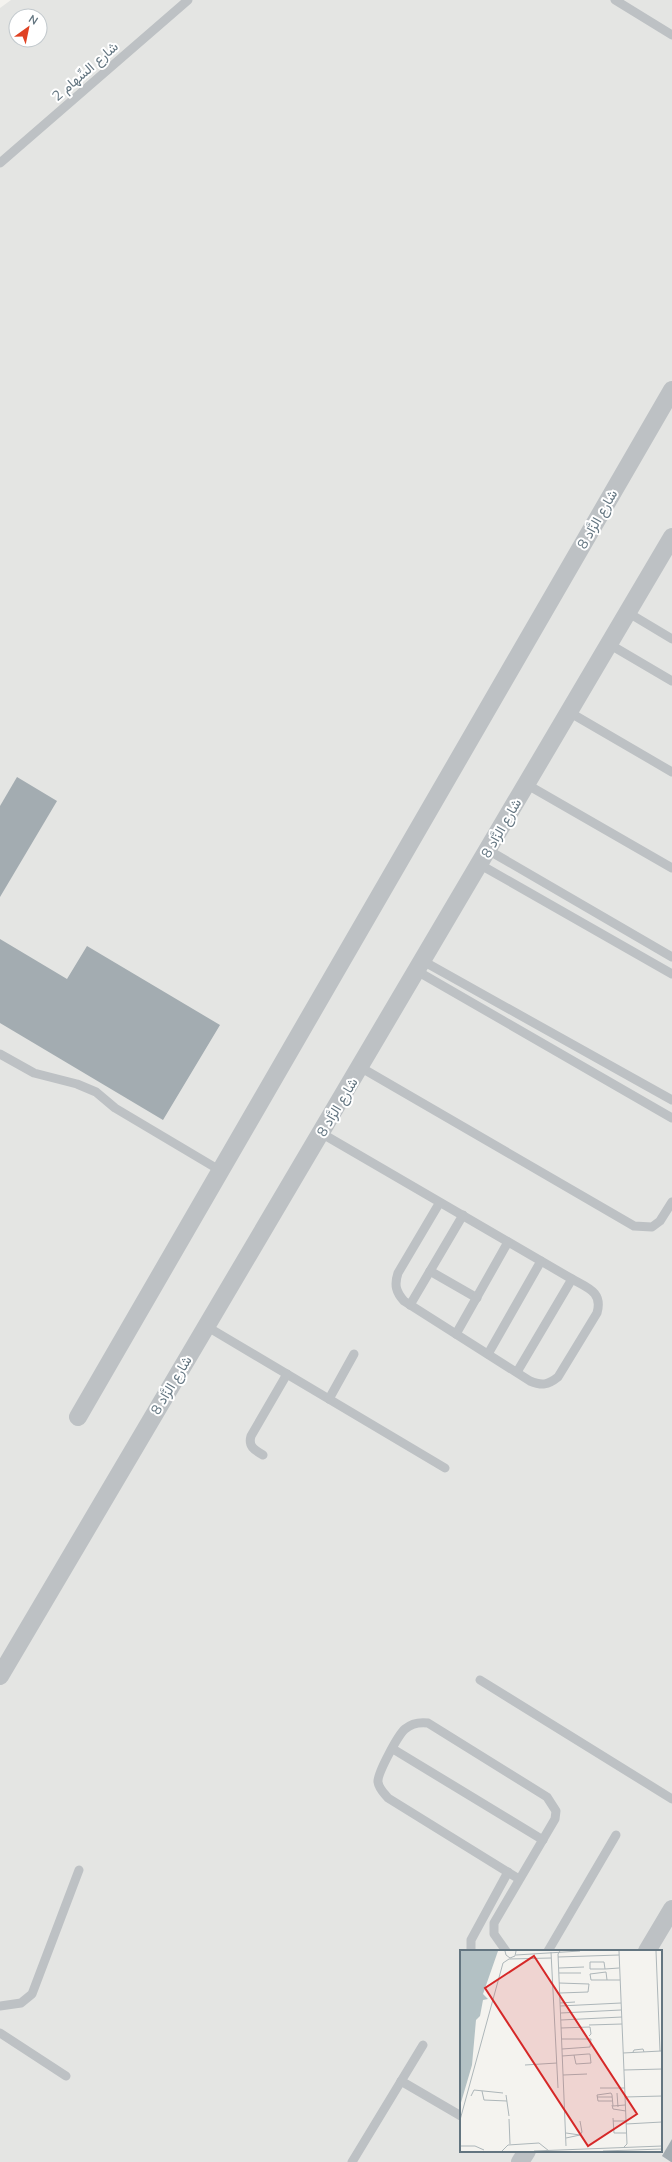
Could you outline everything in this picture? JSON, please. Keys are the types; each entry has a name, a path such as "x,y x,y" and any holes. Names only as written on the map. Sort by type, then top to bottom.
{"street":[{"name":"شارع الزَّاد 8","path":"78,1417 672,390"},
{"name":"شارع الزَّاد 8","path":"0,1676 672,537"},
{"path":"648,1950 670,1919"}],"lane":[{"name":"شارع السِّهام 2","path":"0,163 188,0"},
{"path":"615,0 672,35"},
{"path":"627,612 672,639"},
{"path":"609,644 672,681"},
{"path":"569,712 672,772"},
{"path":"526,784 672,868"},
{"path":"484,857 672,957"},
{"path":"484,857 672,974"},
{"path":"420,966 672,1100"},
{"path":"420,966 672,1118"},
{"path":"0,1054 34,1072 77,1084 96,1092 115,1108 221,1171"},
{"path":"360,1067 634,1226 652,1227 660,1221 672,1202"},
{"path":"321,1133 440,1202 463,1216 572,1279 592,1291 598,1297 600,1304 597,1313 558,1377 549,1384 539,1385 517,1372 404,1302 397,1293 395,1282 440,1202"},
{"path":"410,1305 463,1216"},
{"path":"456,1334 508,1242"},
{"path":"488,1354 541,1261"},
{"path":"430,1270 477,1298"},
{"path":"517,1372 572,1279"},
{"path":"206,1326 445,1468"},
{"path":"329,1399 354,1354"},
{"path":"263,1455 252,1448 250,1442 251,1436 287,1374"},
{"path":"480,1680 672,1799"},
{"path":"505,1950 494,1934 494,1923 555,1819 556,1811 547,1797 428,1723 420,1722 404,1729 379,1773 378,1782 381,1790 388,1798 519,1879"},
{"path":"393,1749 543,1840"},
{"path":"549,1950 616,1835"},
{"path":"0,2006 21,2003 32,1994 79,1870"},
{"path":"471,1950 471,1940 508,1872"},
{"path":"0,2033 66,2076"},
{"path":"352,2162 423,2045"},
{"path":"401,2081 460,2115"}],"shaded area":[{"path":"11,0 672,0 672,2162 0,2162 0,8"}],"building":[{"path":"17,777 57,801 0,897 0,806"},
{"path":"0,939 67,979 87,946 220,1025 163,1120 0,1023"},
{"path":"672,2139 672,2162 671,2162 662,2156"}]}
